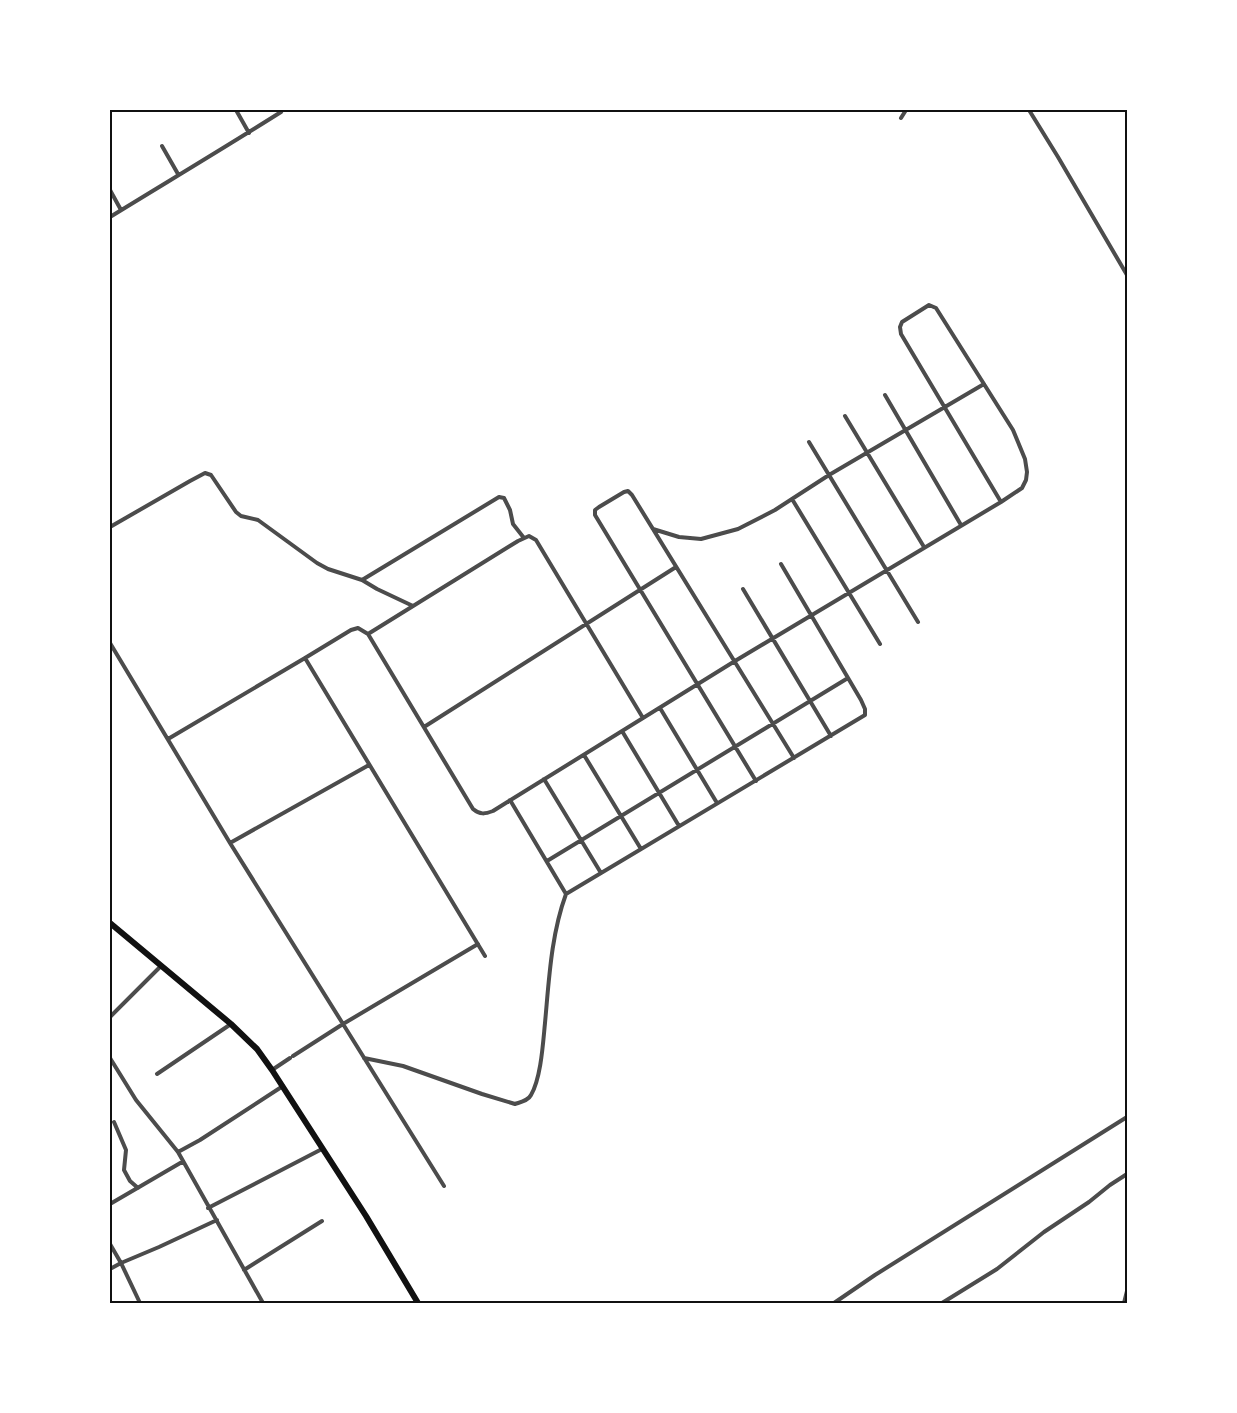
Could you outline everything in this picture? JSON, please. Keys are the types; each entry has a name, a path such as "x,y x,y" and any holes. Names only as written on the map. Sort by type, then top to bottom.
{"highway":[{"path":"111,927 232,1024 257,1049 283,1086 366,1216 418,1303"}],"street":[{"path":"236,110 249,133"},
{"path":"110,217 178,174 249,133 282,110"},
{"path":"901,118 906,110"},
{"path":"1029,110 1127,275"},
{"path":"162,146 178,174"},
{"path":"110,190 122,210"},
{"path":"168,739 358,628 368,634 473,809 484,814 494,811 735,660 1001,502 1022,488 1027,472 1025,459 1013,430 936,308 929,305 902,322 901,334 1001,502"},
{"path":"653,529 679,537 701,539 738,529 776,510 830,475 984,384"},
{"path":"885,395 961,525"},
{"path":"846,416 924,547"},
{"path":"809,442 918,622"},
{"path":"110,527 190,481 208,473 236,512 241,516 258,520 316,563 362,580 377,590 413,606"},
{"path":"756,780 596,515 595,510 624,492 628,491 653,529 794,758"},
{"path":"362,580 499,497 504,498 510,510 513,524 524,538"},
{"path":"792,500 880,644"},
{"path":"368,634 529,536 536,540 643,718"},
{"path":"364,1058 403,1066 515,1104 530,1097 536,1086 543,1045 554,942 566,894 865,715 865,709 861,700 781,564"},
{"path":"424,727 676,567"},
{"path":"743,590 830,736"},
{"path":"110,643 230,843 444,1186"},
{"path":"305,658 485,956"},
{"path":"547,862 848,678"},
{"path":"660,708 718,803"},
{"path":"622,731 679,826"},
{"path":"584,755 641,850"},
{"path":"230,843 369,765"},
{"path":"544,779 601,873"},
{"path":"510,800 566,894"},
{"path":"272,1070 343,1024 478,944"},
{"path":"110,1017 161,966"},
{"path":"157,1074 232,1024"},
{"path":"110,1058 136,1100 178,1152 263,1303"},
{"path":"178,1152 200,1140 283,1086"},
{"path":"834,1303 875,1275 1127,1117"},
{"path":"114,1122 126,1150 124,1170 130,1182 138,1188"},
{"path":"208,1208 322,1149"},
{"path":"110,1204 182,1162"},
{"path":"942,1303 997,1269 1044,1232 1089,1202 1110,1184 1127,1174"},
{"path":"110,1269 217,1220"},
{"path":"244,1270 322,1221"},
{"path":"110,1244 140,1303"},
{"path":"1124,1303 1127,1291"}]}
